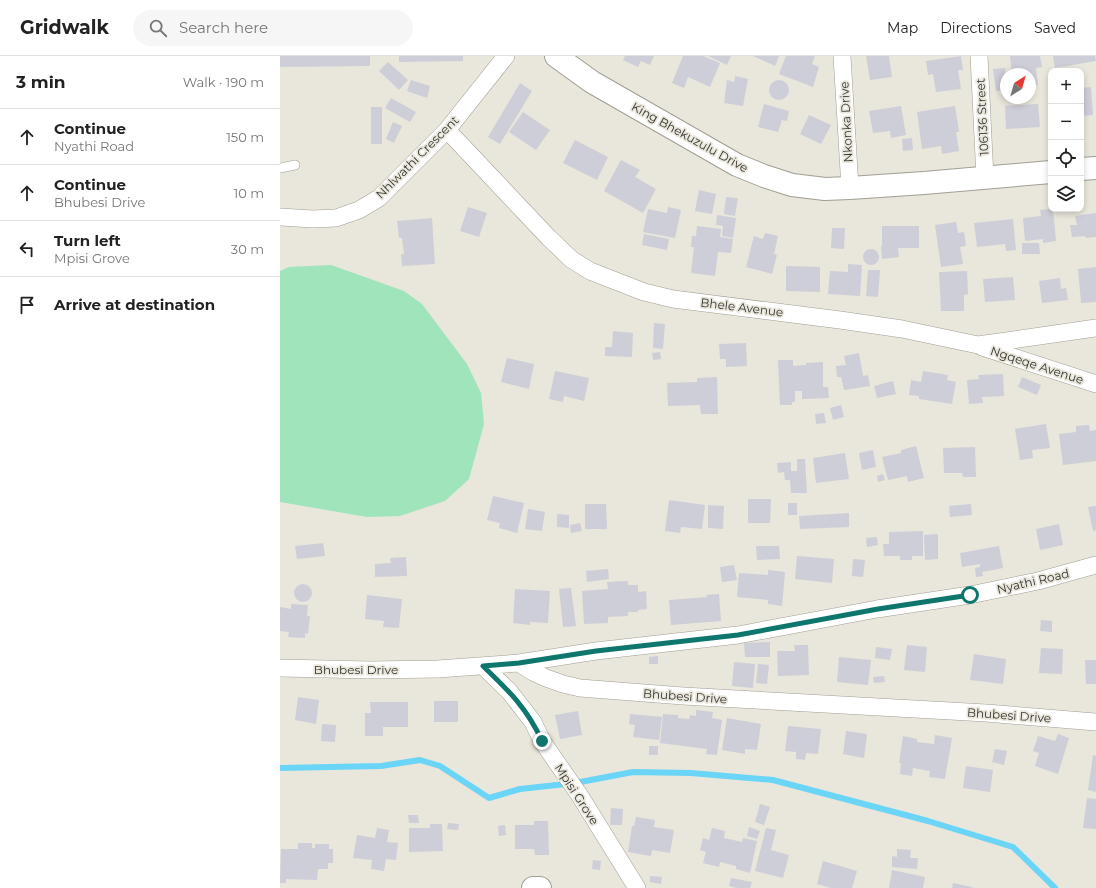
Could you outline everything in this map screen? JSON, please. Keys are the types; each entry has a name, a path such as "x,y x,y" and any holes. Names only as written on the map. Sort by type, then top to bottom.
{"street":[{"name":"Nhlwathi Crescent","path":"280,217 313,219 336,218 359,210 379,198 447,130 506,56"},
{"name":"King Bhekuzulu Drive","path":"556,56 592,82 736,165 792,185 825,189 850,188 1048,172"},
{"name":"Nkonka Drive","path":"842,56 850,188"},
{"name":"106136 Street","path":"979,56 985,178"},
{"name":"Bhele Avenue","path":"447,130 549,238 571,259 590,272 644,292 673,299 902,329 978,345 1096,328"},
{"path":"1084,169 1096,168"},
{"name":"Ngqeqe Avenue","path":"978,345 1096,384"},
{"name":"Nyathi Road","path":"519,663 596,651 738,635 878,609 970,595 1038,581 1096,565"},
{"name":"Bhubesi Drive","path":"280,668 378,670 438,669 519,663 546,678 580,688 683,696 986,713 1096,722"},
{"name":"Mpisi Grove","path":"483,666 521,705 533,722 542,741 580,796 637,888"},
{"path":"534,888 540,888"}],"lane":[{"path":"280,168 295,166"}],"green space":[{"path":"331,265 404,291 422,304 467,364 481,393 484,424 469,479 445,501 400,516 367,517 280,502 280,271 289,267"}],"building":[{"path":"280,56 370,56 370,66 280,67"},
{"path":"399,56 463,56 463,61 399,62"},
{"path":"625,56 654,56 650,65 641,61 638,67 623,60"},
{"path":"683,56 703,56 720,63 710,87 688,77 684,88 672,83"},
{"path":"708,56 731,56 727,65"},
{"path":"753,56 779,56 775,66"},
{"path":"786,56 815,56 812,64 819,67 813,87 779,74"},
{"path":"866,56 889,56 892,77 870,80"},
{"path":"961,56 963,70 958,70 961,89 936,92 933,74 928,75 926,61"},
{"path":"1010,56 1040,56 1042,67 1011,68"},
{"path":"1053,56 1095,56 1096,61 1055,68"},
{"path":"388,62 408,80 399,90 379,71"},
{"path":"1000,68 1000,91 996,91 993,69"},
{"path":"1036,68 1038,85 1036,85"},
{"path":"735,76 748,79 743,106 724,103 727,80 734,82"},
{"path":"411,80 430,86 427,98 407,91"},
{"path":"779,80 786,83 789,90 786,97 779,100 772,97 769,90 772,83"},
{"path":"520,83 532,91 500,144 488,137"},
{"path":"1091,87 1093,115 1084,116 1084,88"},
{"path":"391,98 416,112 410,122 385,108"},
{"path":"764,104 789,111 787,121 782,120 778,132 758,127"},
{"path":"1038,104 1040,127 1006,129 1005,106"},
{"path":"901,106 906,135 891,138 890,131 873,133 869,111"},
{"path":"955,106 959,132 956,132 959,151 942,154 941,146 922,149 917,112"},
{"path":"371,107 382,107 382,144 371,144"},
{"path":"523,112 550,130 536,150 509,132"},
{"path":"809,115 831,125 821,144 800,134"},
{"path":"393,122 402,126 394,143 386,139"},
{"path":"912,138 913,150 903,151 902,139"},
{"path":"575,140 608,157 597,180 563,163"},
{"path":"621,160 640,170 635,177 656,189 643,213 604,191"},
{"path":"699,190 716,194 712,214 695,211"},
{"path":"726,197 738,198 735,216 724,214"},
{"path":"468,207 487,213 479,237 460,231"},
{"path":"668,207 681,210 675,238 643,232 648,209 667,213"},
{"path":"1048,209 1048,212 1053,212 1056,241 1043,243 1043,239 1025,241 1023,218 1041,216 1040,210"},
{"path":"1096,213 1096,237 1072,237 1070,225 1077,225 1075,216"},
{"path":"717,215 736,218 733,238 722,236 723,226 716,225"},
{"path":"432,218 435,264 402,266 401,254 404,254 402,238 399,238 397,221"},
{"path":"1013,219 1016,250 1006,251 1005,244 977,247 974,223"},
{"path":"956,222 958,233 964,232 966,246 960,247 963,264 941,267 935,225"},
{"path":"697,226 721,229 720,237 733,239 731,253 718,252 715,276 691,273 694,247 691,247 692,236 696,236"},
{"path":"882,226 919,226 919,248 898,248 899,257 882,259"},
{"path":"832,228 845,228 844,249 831,248"},
{"path":"765,233 778,236 774,254 777,255 772,274 746,267 754,236 763,239"},
{"path":"644,234 669,239 667,250 642,245"},
{"path":"1022,243 1039,243 1040,254 1022,254"},
{"path":"871,249 878,254 879,257 874,264 871,265 864,260 863,257 868,250"},
{"path":"848,264 862,265 860,296 828,294 830,271 848,272"},
{"path":"786,266 820,267 820,292 786,291"},
{"path":"1096,267 1096,302 1081,303 1078,269"},
{"path":"868,270 880,270 878,297 866,296"},
{"path":"967,271 968,294 964,295 964,311 941,311 939,272"},
{"path":"1013,277 1015,300 985,302 983,279"},
{"path":"1060,278 1061,289 1066,288 1068,300 1042,303 1039,281"},
{"path":"654,323 665,324 663,349 653,348"},
{"path":"613,331 633,333 632,357 605,356 605,347 612,347"},
{"path":"746,343 747,366 726,367 726,359 720,359 719,344"},
{"path":"660,352 661,359 653,360 652,353"},
{"path":"859,353 863,376 868,375 870,386 844,390 841,377 837,377 836,366 846,365 844,356"},
{"path":"507,358 534,364 529,389 501,382"},
{"path":"778,360 793,360 793,366 806,365 806,363 823,362 823,387 828,387 829,398 802,399 802,391 795,391 795,402 792,402 792,405 780,405"},
{"path":"555,371 589,378 584,401 564,396 563,402 549,399"},
{"path":"923,371 948,375 947,380 956,382 952,404 919,399 919,396 909,395 911,380 921,382"},
{"path":"1003,374 1004,396 982,397 983,403 969,404 967,380 979,379 978,375"},
{"path":"717,377 718,414 701,414 700,405 668,406 667,383 697,382 697,378"},
{"path":"1022,377 1041,385 1037,395 1018,387"},
{"path":"893,381 896,394 877,398 874,386"},
{"path":"841,405 844,417 833,420 830,408"},
{"path":"824,413 826,423 816,424 815,414"},
{"path":"1046,424 1050,448 1032,450 1033,458 1020,460 1015,429"},
{"path":"1089,425 1090,431 1096,430 1096,461 1063,465 1059,434 1076,432 1076,426"},
{"path":"916,446 924,478 908,482 907,476 888,480 882,457 901,453 901,450"},
{"path":"975,447 976,477 963,477 962,473 944,473 943,448"},
{"path":"873,450 876,467 862,470 859,453"},
{"path":"845,453 849,479 816,483 813,458"},
{"path":"797,459 805,459 807,493 791,493 790,480 785,480 784,472 778,473 777,463 791,462 791,471 797,471"},
{"path":"883,474 885,480 878,482 877,476"},
{"path":"493,496 524,503 517,533 499,528 500,523 487,520"},
{"path":"748,499 771,499 770,523 748,523"},
{"path":"669,500 705,505 702,529 681,527 680,533 665,531"},
{"path":"788,503 797,503 797,515 788,515"},
{"path":"585,504 606,504 607,529 585,529"},
{"path":"971,504 972,515 950,517 949,506"},
{"path":"708,505 724,506 723,529 708,528"},
{"path":"1096,506 1096,530 1093,531 1088,507"},
{"path":"528,509 545,512 542,531 525,529"},
{"path":"849,513 849,527 800,529 799,516"},
{"path":"557,514 569,515 569,528 557,527"},
{"path":"580,523 582,531 571,533 570,525"},
{"path":"1059,524 1063,545 1040,550 1036,529"},
{"path":"923,531 923,556 912,556 912,560 900,560 900,556 884,556 883,544 889,544 889,532"},
{"path":"938,534 938,559 925,560 924,535"},
{"path":"877,537 878,545 867,547 866,538"},
{"path":"323,543 325,556 297,559 295,546"},
{"path":"756,546 779,546 780,559 757,560"},
{"path":"999,546 1003,568 982,572 983,576 976,577 975,568 980,567 980,564 962,567 960,553"},
{"path":"797,556 834,559 832,583 795,579"},
{"path":"406,557 407,576 375,577 375,564 391,563 390,558"},
{"path":"853,559 865,560 863,577 852,576"},
{"path":"734,565 737,580 722,582 720,567"},
{"path":"608,569 609,579 587,582 586,571"},
{"path":"768,570 785,572 782,606 768,604 768,600 737,597 739,573 768,575"},
{"path":"628,581 628,585 638,585 638,592 646,591 647,609 638,610 638,612 628,612 628,616 608,617 608,623 584,624 582,591 608,589 607,582"},
{"path":"303,584 309,587 312,593 309,599 303,602 297,599 294,593 297,587"},
{"path":"571,588 576,626 563,627 559,589"},
{"path":"515,589 550,591 548,623 530,622 530,625 513,623"},
{"path":"719,594 721,621 671,625 669,600 707,597 706,595"},
{"path":"367,595 402,599 399,628 383,627 384,621 365,619"},
{"path":"291,604 308,605 307,616 310,616 308,634 305,633 305,638 288,637 289,632 280,631 280,607 291,609"},
{"path":"1041,620 1052,621 1052,632 1040,631"},
{"path":"770,642 770,657 745,657 744,643"},
{"path":"794,645 808,645 809,675 778,676 777,651 795,651"},
{"path":"907,645 927,647 925,672 904,670"},
{"path":"876,647 892,649 890,660 875,658"},
{"path":"1041,648 1063,649 1062,674 1039,673"},
{"path":"974,654 1006,659 1003,684 970,680"},
{"path":"658,656 658,664 649,664 649,657"},
{"path":"839,657 871,660 868,685 837,682"},
{"path":"1085,660 1096,660 1096,684 1086,684"},
{"path":"734,662 755,664 753,688 732,686"},
{"path":"758,664 769,665 767,684 756,683"},
{"path":"884,676 885,682 874,683 873,677"},
{"path":"298,697 319,700 316,724 295,720"},
{"path":"434,701 458,701 458,722 434,722"},
{"path":"370,702 408,702 408,727 383,727 383,736 365,736 365,713 371,713"},
{"path":"696,710 713,712 712,718 722,720 717,755 706,754 707,749 660,743 663,714 678,715 678,718 689,719 690,715 696,716"},
{"path":"578,711 582,735 560,739 555,715"},
{"path":"630,714 662,717 659,740 633,737 635,725 629,724"},
{"path":"727,718 761,724 757,750 745,749 745,754 722,750"},
{"path":"322,724 336,725 335,742 321,741"},
{"path":"788,726 821,729 818,754 806,753 805,760 796,759 796,752 785,751"},
{"path":"846,731 867,734 864,758 843,754"},
{"path":"1058,734 1069,738 1058,774 1035,766 1039,753 1033,751 1038,736 1055,741"},
{"path":"935,735 952,738 945,779 929,777 930,771 913,768 912,776 900,774 901,763 899,763 903,736 917,739 917,742 934,744"},
{"path":"649,746 658,746 658,755 649,755"},
{"path":"995,749 1007,751 1004,765 992,762"},
{"path":"1093,755 1096,756 1096,792 1088,790"},
{"path":"966,766 993,770 990,792 963,788"},
{"path":"1087,798 1096,799 1096,829 1083,828"},
{"path":"760,804 770,807 764,825 755,822"},
{"path":"611,808 623,809 622,825 610,825"},
{"path":"408,815 418,815 419,823 409,823"},
{"path":"636,817 655,820 654,827 674,830 670,853 652,850 651,856 628,852 632,826 634,826"},
{"path":"534,821 548,821 549,855 535,855 534,849 515,849 515,825 534,825"},
{"path":"448,823 459,824 458,830 447,829"},
{"path":"430,824 442,824 443,851 409,852 409,828 430,828"},
{"path":"505,825 506,835 499,836 498,826"},
{"path":"749,827 760,831 757,839 747,836"},
{"path":"377,828 389,830 387,842 398,843 396,860 386,859 384,871 371,869 372,860 353,858 357,835 375,838"},
{"path":"712,828 725,831 724,838 742,842 743,838 757,841 750,873 736,869 736,866 720,862 719,867 703,863 706,852 700,850 703,838 709,840"},
{"path":"766,828 776,830 771,850 789,855 783,878 755,871"},
{"path":"298,843 312,843 312,848 315,848 315,844 329,844 329,849 333,849 333,863 328,863 328,869 318,869 317,880 286,879 286,883 280,883 281,849 298,849"},
{"path":"897,849 911,850 910,858 918,858 917,869 892,867 892,856 897,857"},
{"path":"593,860 601,861 600,870 592,869"},
{"path":"823,861 857,871 852,888 831,888 817,884"},
{"path":"892,870 925,877 923,888 889,888"},
{"path":"650,876 662,877 661,884 650,882"},
{"path":"731,878 752,882 750,888 737,888 729,886"},
{"path":"953,883 972,887 972,888 952,888"}],"waterway":[{"path":"280,768 381,766 420,760 440,766 489,798 520,789 575,783 633,772 691,773 773,780 928,821 1013,847 1055,888"}],"route":[{"path":"542,741 533,722 521,705 483,666 519,663 596,651 738,635 878,609 970,595"}]}
